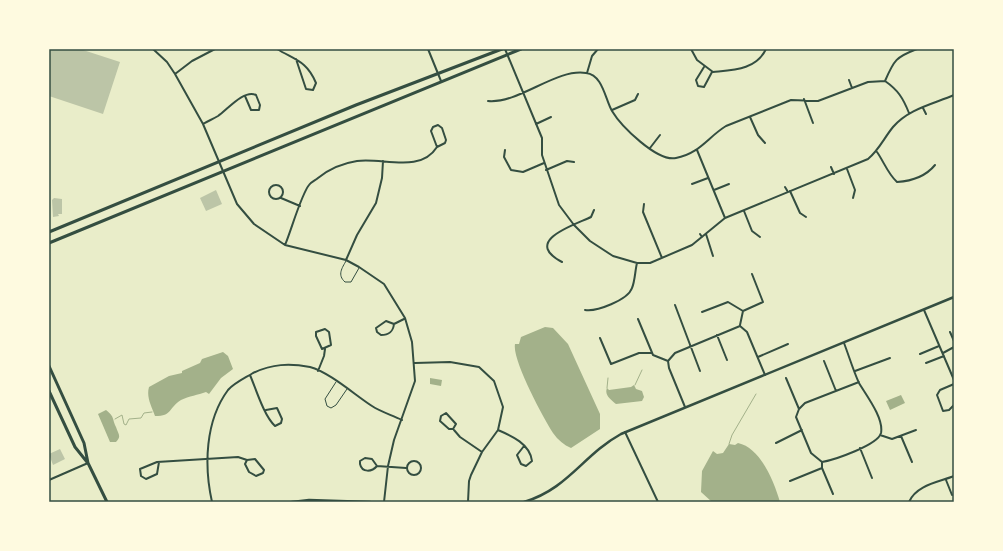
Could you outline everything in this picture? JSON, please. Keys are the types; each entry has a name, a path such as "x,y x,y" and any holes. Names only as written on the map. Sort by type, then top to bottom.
{"main road":[{"path":"49,232 360,104 502,49"},
{"path":"49,242 521,49"},
{"path":"49,366 84,443 88,463"},
{"path":"49,391 75,447 88,463 107,502"}],"street":[{"path":"153,49 167,62 175,74 203,124 237,204 254,224 286,245 346,260 360,267 384,284 405,318 412,342 415,363 415,381 394,440 388,466 384,502"},
{"path":"175,74 192,61 215,49"},
{"path":"277,49 296,59 304,64 312,74 316,85 313,90 306,89 296,59"},
{"path":"428,49 442,81"},
{"path":"505,49 542,138 542,155 559,205 574,225 590,241 614,256 637,263 650,263 692,245 726,218 868,159 877,152 894,127 909,113 954,95"},
{"path":"587,73 592,56 598,49"},
{"path":"691,49 696,60 712,72 737,70 753,64 766,49"},
{"path":"885,80 893,62 900,55 917,49"},
{"path":"704,67 696,80 698,86 704,87 712,72"},
{"path":"488,101 498,102 574,73 587,73 599,81 612,110 623,124 650,148 664,157 675,159 697,150 726,126 791,100 804,99 818,101 868,82 885,80 903,97 909,113"},
{"path":"849,80 852,88"},
{"path":"203,124 218,116 231,104 245,96 255,94 260,105 258,110 251,110 245,96"},
{"path":"612,110 635,100 638,94"},
{"path":"804,99 813,123"},
{"path":"923,108 926,114"},
{"path":"536,124 551,117"},
{"path":"750,117 758,135 765,142"},
{"path":"286,245 309,185 327,170 357,161 383,160 404,163 415,162 430,155 437,147 445,143 446,140 442,128 438,125 433,127 432,130 437,147"},
{"path":"650,148 660,136"},
{"path":"505,150 504,157 511,170 523,172 544,162"},
{"path":"697,150 726,218"},
{"path":"877,152 887,165 891,176 897,182 908,181 929,172 935,165"},
{"path":"346,260 357,235 376,203 382,178 383,160"},
{"path":"546,170 567,161 574,162"},
{"path":"831,167 834,174"},
{"path":"847,169 855,190 853,198"},
{"path":"692,184 708,178"},
{"path":"714,190 729,184"},
{"path":"281,198 283,192 278,186 271,187 270,192 277,200 281,198 300,206"},
{"path":"786,187 800,213 806,217"},
{"path":"644,204 644,212 662,258"},
{"path":"562,262 553,257 548,246 550,239 556,232 591,217 594,210"},
{"path":"744,211 752,231 760,237"},
{"path":"706,234 713,256"},
{"path":"585,310 593,311 627,296 632,289 637,263"},
{"path":"743,311 763,302 752,274"},
{"path":"524,502 551,491 566,480 599,447 625,432 954,298"},
{"path":"702,312 728,302 743,311"},
{"path":"675,305 700,370"},
{"path":"924,310 954,380"},
{"path":"740,326 743,311"},
{"path":"394,324 386,321 382,322 376,328 376,332 381,335 389,334 392,331 394,324 405,318"},
{"path":"638,319 652,353"},
{"path":"668,360 675,353 740,326"},
{"path":"740,326 747,332 765,374"},
{"path":"318,371 325,349 331,345 329,332 322,329 316,332 316,336 322,349 325,349"},
{"path":"950,332 954,341"},
{"path":"717,335 727,360"},
{"path":"600,338 611,364 639,353 652,353 668,360"},
{"path":"822,462 876,441 880,435 881,426 870,399 859,382 844,342"},
{"path":"758,358 788,344"},
{"path":"920,354 940,346"},
{"path":"926,363 954,347"},
{"path":"855,371 890,358"},
{"path":"668,360 669,368 686,407"},
{"path":"824,360 836,391"},
{"path":"415,363 450,362 479,367 494,381 503,407 498,430 482,452 468,481 468,502"},
{"path":"212,502 208,460 210,428 229,390 250,375 275,365 287,364 311,368 348,389 372,406 402,420"},
{"path":"250,375 271,423 275,426 281,422 282,419 276,408 266,410"},
{"path":"786,378 799,408"},
{"path":"822,462 811,453 796,417 799,408 805,403 859,382"},
{"path":"954,384 940,390 937,395 943,411 949,410 954,404"},
{"path":"453,429 456,424 455,421 446,413 443,414 440,421 449,429 453,429 460,437 482,452"},
{"path":"498,430 517,438 524,446 532,460 531,464 526,466 521,464 517,456 518,452 524,446"},
{"path":"776,443 802,430"},
{"path":"880,435 889,439 916,430"},
{"path":"625,432 658,502"},
{"path":"901,436 912,462"},
{"path":"860,448 872,478"},
{"path":"159,462 158,474 146,478 141,476 140,469 159,462 238,457 247,460 255,459 264,470 263,473 256,476 249,472 245,464 247,460"},
{"path":"377,466 372,459 365,458 360,461 362,469 367,471 374,470 377,466 388,466 406,468 408,472 415,474 421,469 421,465 413,463 408,464 406,468"},
{"path":"822,462 822,468 833,494"},
{"path":"49,480 88,463"},
{"path":"790,481 822,468"},
{"path":"909,502 918,491 954,476"},
{"path":"946,480 952,495"},
{"path":"292,502 301,500 370,502"}],"lane":[{"path":"346,260 340,271 342,280 346,283 351,282 360,267"},
{"path":"336,382 325,400 326,406 331,408 336,405 348,389"}],"shaded area":[{"path":"545,327 553,328 568,344 600,414 600,429 571,448 559,440 548,425 523,375 515,352 515,344 519,344 521,337"},
{"path":"223,352 228,356 233,369 221,378 209,394 206,392 181,400 165,415 155,416 149,399 149,387 169,376 182,373 182,371 200,363 202,359"},
{"path":"430,378 442,380 441,386 430,384"},
{"path":"634,385 636,389 642,391 644,397 642,401 616,404 608,397 606,393 607,388 609,390 631,387"},
{"path":"901,395 905,403 890,410 886,401"},
{"path":"106,410 112,416 119,435 116,442 110,442 98,414"},
{"path":"738,443 746,446 760,459 770,476 780,502 712,502 701,492 702,471 713,451 717,454 723,453 729,444 735,445"}],"building":[{"path":"49,49 80,49 120,62 103,114 49,96"},
{"path":"216,190 222,204 206,211 200,198"},
{"path":"54,198 62,199 62,214 58,214 59,216 53,217 52,200"},
{"path":"60,449 65,459 53,465 49,454"}],"waterway":[{"path":"635,385 642,370"},
{"path":"607,388 608,378"},
{"path":"729,444 732,435 756,394"},
{"path":"115,419 122,415 124,424 126,425 129,419 141,418 144,413 152,412"}]}
